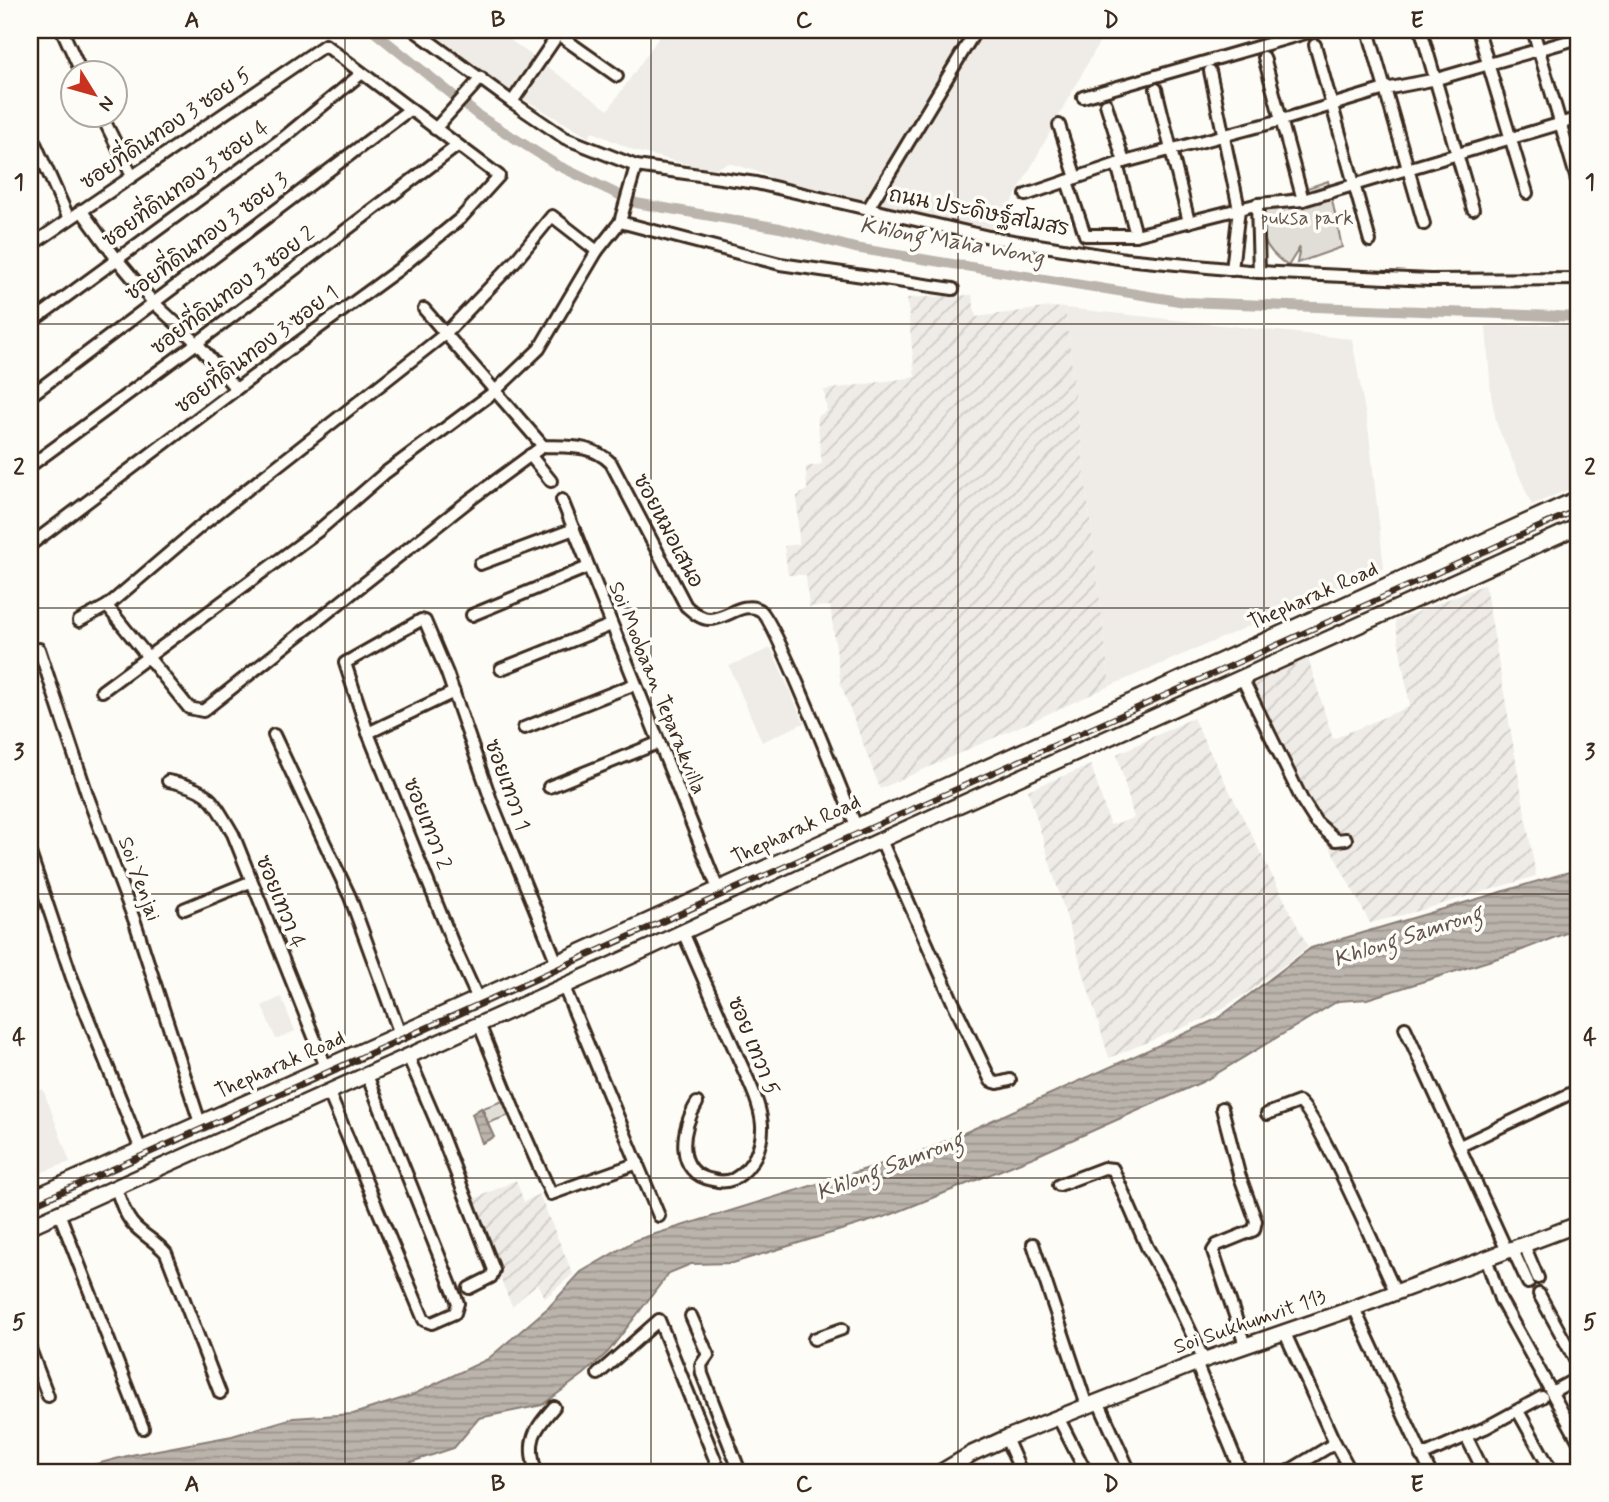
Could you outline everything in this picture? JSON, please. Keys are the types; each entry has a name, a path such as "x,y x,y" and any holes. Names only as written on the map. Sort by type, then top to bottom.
{"main road":[{"name":"Thepharak Road","path":"30,1199 478,999 1579,498"},
{"path":"30,1227 1579,526"},
{"path":"1427,567 1438,591"},
{"name":"Soi Sukhumvit 113","path":"941,1472 973,1452 1058,1417 1245,1345 1354,1308 1579,1224"}],"street":[{"path":"62,30 76,60"},
{"name":"ถนน ประดิษฐ์สโมสร","path":"414,30 565,138 636,166 755,183 1025,244 1125,259 1259,272 1430,281 1579,279"},
{"path":"867,209 976,30"},
{"path":"1083,97 1316,30"},
{"path":"1368,30 1424,224"},
{"path":"1421,30 1473,209"},
{"path":"1478,30 1527,194"},
{"path":"1533,30 1577,180"},
{"path":"512,102 557,31 617,76"},
{"path":"1026,195 1120,163 1282,120 1385,89 1437,79 1579,38"},
{"name":"ซอยที่ดินทอง 3 ซอย 5","path":"30,246 325,45 361,74"},
{"path":"1315,45 1370,241"},
{"path":"1264,57 1303,200"},
{"path":"1210,71 1239,209 1232,270"},
{"path":"361,74 457,146"},
{"name":"ซอยที่ดินทอง 3 ซอย 4","path":"30,323 283,138 361,74"},
{"path":"435,129 481,78"},
{"path":"1156,89 1189,222"},
{"path":"1106,104 1136,235"},
{"name":"ซอยที่ดินทอง 3 ซอย 3","path":"30,396 152,301 409,110"},
{"path":"1059,125 1085,235 1136,235 1257,204 1303,200 1579,118"},
{"path":"109,130 132,176"},
{"path":"30,132 68,219"},
{"name":"ซอยที่ดินทอง 3 ซอย 1","path":"30,545 398,270 461,218 499,176 457,146"},
{"name":"ซอยที่ดินทอง 3 ซอย 2","path":"30,466 457,146"},
{"path":"102,691 318,531 385,472 494,392 539,349 597,251 620,220 636,166"},
{"path":"1257,204 1259,272"},
{"path":"81,210 152,301 197,343 236,389"},
{"path":"79,621 107,606 202,525 445,334 516,260 552,216 597,251"},
{"path":"620,220 780,264 953,289"},
{"path":"107,606 189,708 203,711 471,499 543,446 424,309"},
{"name":"ซอยหมอเสนอ","path":"543,446 585,447 603,454 611,463 686,606 697,615 709,620 743,608 762,611 783,649 856,826"},
{"path":"530,455 551,481"},
{"name":"Soi Moobaan Teparakvilla","path":"562,500 718,890"},
{"path":"480,564 574,529"},
{"path":"472,615 588,567"},
{"name":"ซอยเทวา 2","path":"423,620 345,662 368,733 478,999"},
{"name":"ซอยเทวา 1","path":"423,620 454,692 492,803 557,963"},
{"path":"501,669 611,625"},
{"name":"Soi Yenjai","path":"39,649 88,797 135,922 200,1123"},
{"path":"1242,678 1302,800 1316,822 1336,840 1346,839"},
{"path":"524,728 635,684"},
{"path":"368,733 454,692"},
{"path":"274,735 350,897 400,1034"},
{"path":"549,787 658,743"},
{"name":"ซอยเทวา 4","path":"168,781 186,784 212,799 233,834 326,1067"},
{"path":"881,840 991,1081 998,1083 1010,1080"},
{"path":"30,853 72,978 141,1150"},
{"path":"184,909 250,882"},
{"name":"ซอย เทวา 5","path":"683,932 754,1093 762,1124 761,1147 748,1167 733,1179 722,1182 709,1180 692,1171 683,1144 686,1128 697,1102"},
{"path":"564,987 659,1216"},
{"path":"479,1024 551,1194 638,1163"},
{"path":"1405,1028 1460,1146 1579,1367"},
{"path":"408,1056 494,1270 491,1277 470,1288"},
{"path":"329,1093 424,1320 432,1323 455,1313 458,1303 367,1075"},
{"path":"1460,1146 1578,1090"},
{"path":"1267,1114 1299,1102 1306,1107 1322,1135 1395,1292"},
{"path":"1222,1108 1239,1174 1256,1221 1254,1230 1217,1245 1213,1251 1245,1345"},
{"path":"1059,1185 1104,1168 1113,1169 1147,1247 1170,1288 1241,1472"},
{"path":"116,1188 126,1216 166,1253 219,1393"},
{"path":"59,1213 143,1428"},
{"path":"1033,1244 1092,1404 1130,1472"},
{"path":"1486,1258 1500,1299 1547,1395 1579,1442"},
{"path":"1354,1308 1430,1472"},
{"path":"691,1316 708,1355 701,1365 702,1374 740,1472"},
{"path":"598,1374 659,1320 720,1472"},
{"path":"814,1339 842,1329"},
{"path":"1284,1331 1335,1443 1352,1472"},
{"path":"30,1349 48,1396"},
{"path":"1421,1456 1466,1436 1572,1381"},
{"path":"536,1472 531,1458 534,1434 554,1407"},
{"path":"1518,1410 1552,1472"},
{"path":"1058,1417 1086,1472"},
{"path":"1466,1436 1484,1472"},
{"path":"1006,1438 1021,1472"},
{"path":"1287,1472 1335,1443"}],"shaded area":[{"path":"429,30 496,30 608,110 664,30 969,30 866,200 776,182 765,174 729,163 711,170 635,151 593,132 588,137 507,89"},
{"path":"982,30 1106,30 996,231 877,203"},
{"path":"972,295 976,317 1052,307 1065,308 1110,686 880,789 841,685 830,606 809,607 806,575 788,575 784,546 799,544 797,496 807,490 806,467 822,464 817,417 827,411 824,390 915,377 907,298"},
{"path":"1065,308 1352,339 1369,434 1384,568 1110,686"},
{"path":"1579,323 1579,485 1532,505 1497,425 1491,395 1486,326"},
{"path":"1485,584 1536,876 1370,923 1244,685 1308,658 1333,739 1410,706 1395,621"},
{"path":"771,648 804,723 762,742 729,666"},
{"path":"1193,718 1308,947 1211,1016 1109,1058 1028,790 1091,765 1110,825 1134,818 1117,754"},
{"path":"281,997 295,1031 276,1039 262,1006"},
{"path":"43,1089 70,1162 37,1174 30,1155 30,1094"},
{"path":"516,1180 524,1202 539,1194 573,1274 545,1298 538,1283 512,1306 468,1202"}],"green space":[{"name":"puksa park","path":"1328,181 1342,247 1297,263 1300,247 1288,266 1273,253 1264,240 1259,204"},
{"path":"508,1099 513,1114 488,1123 483,1108"}],"water":[{"name":"Khlong Samrong","path":"1579,869 1579,928 1514,953 1367,999 1338,1001 1204,1081 1038,1155 890,1215 733,1263 691,1264 669,1273 608,1352 584,1374 542,1405 479,1418 454,1448 405,1464 339,1470 330,1465 302,1472 66,1472 131,1455 232,1436 293,1418 353,1414 410,1396 488,1359 549,1307 581,1272 636,1240 924,1151 1217,1019 1311,948"},
{"path":"481,1108 494,1137 482,1143 472,1114"}],"waterway":[{"name":"Khlong Maha Wong","path":"372,30 479,116 557,165 636,203 780,228 855,248 1185,302 1579,317"}],"railway":[{"path":"30,1206 1579,509"}]}
